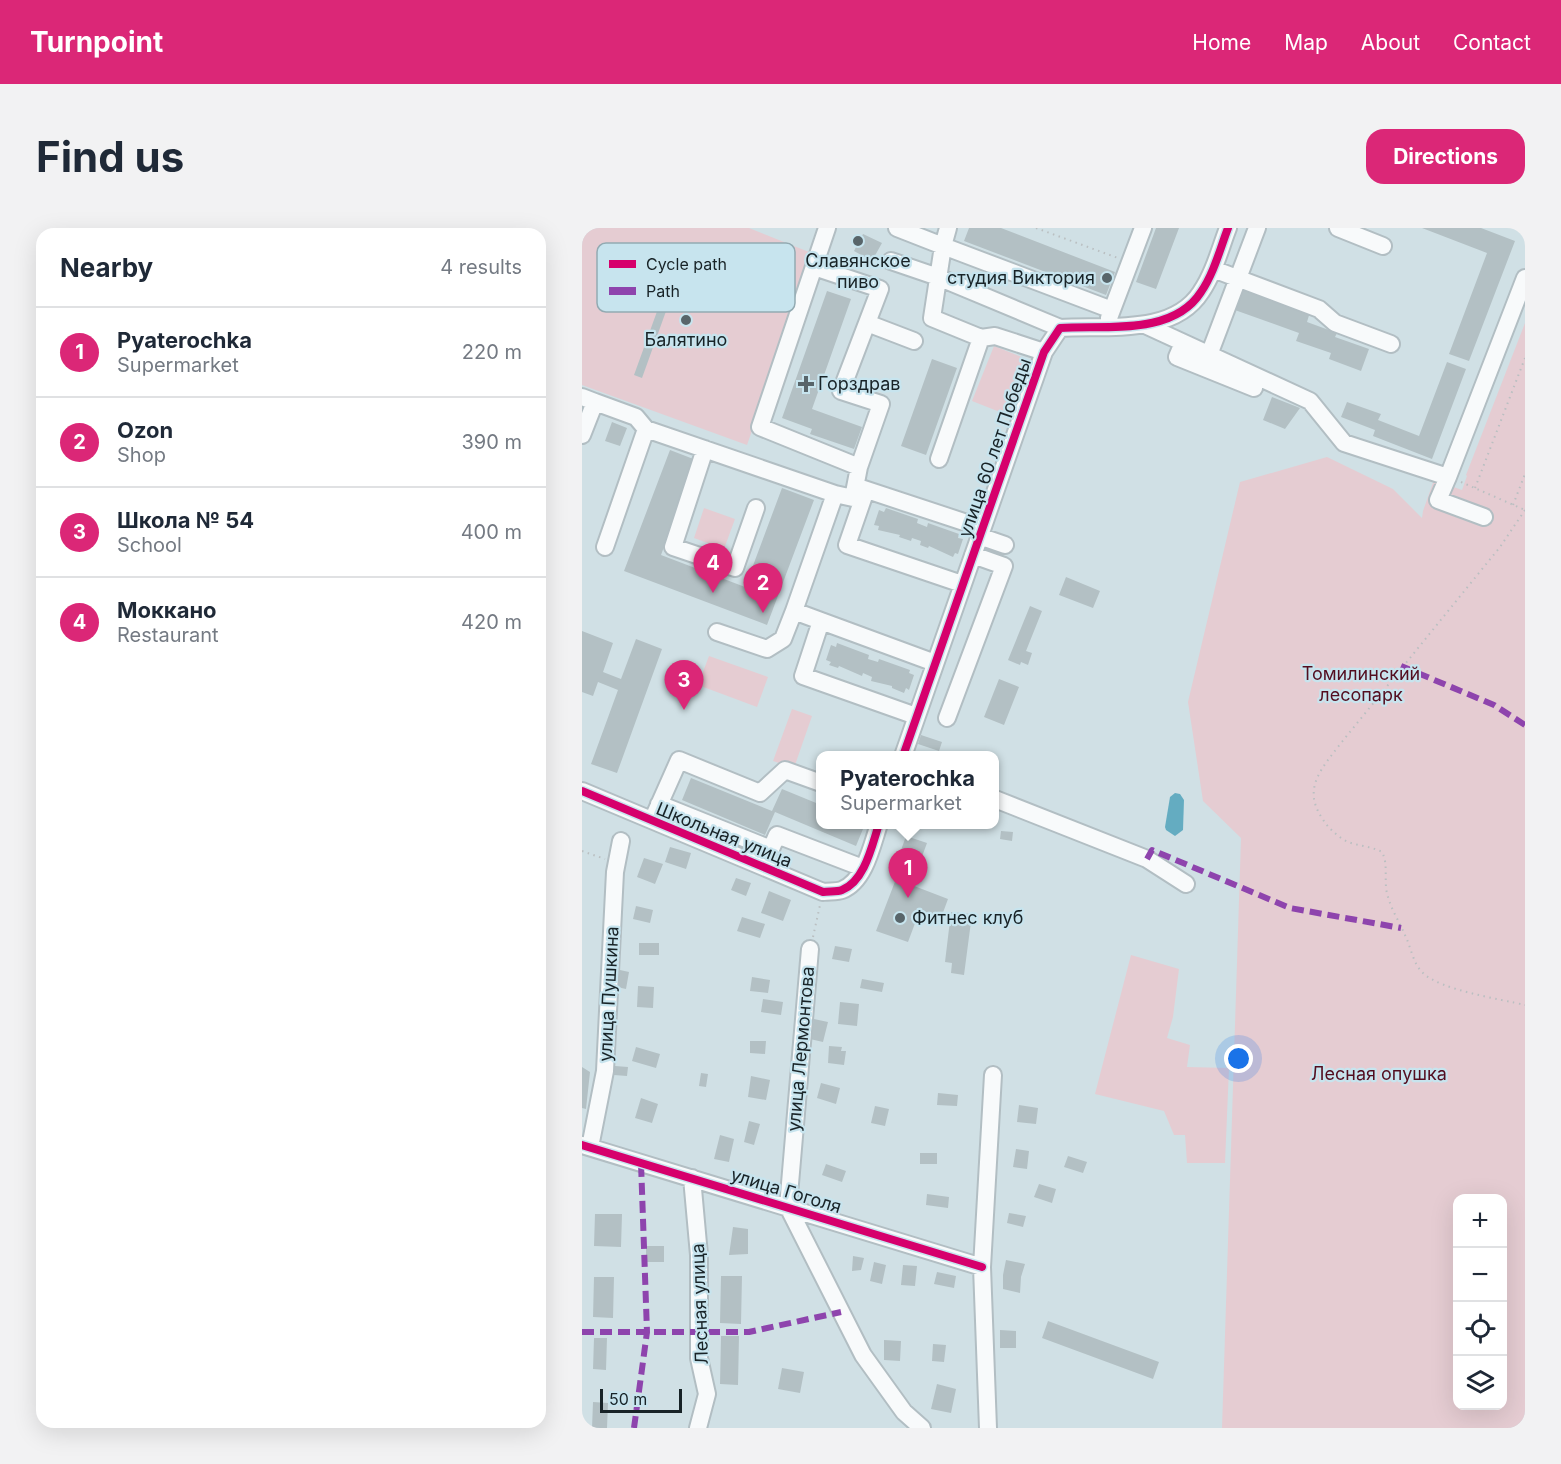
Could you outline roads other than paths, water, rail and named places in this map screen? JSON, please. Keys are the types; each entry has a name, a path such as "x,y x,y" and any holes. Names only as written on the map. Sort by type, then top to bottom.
{"street":[{"path":"827,228 760,426 859,467"},
{"path":"897,228 1112,310"},
{"path":"948,228 932,318 981,338 995,336 1044,352"},
{"path":"1105,327 1143,228"},
{"path":"891,261 938,277 1060,328 1144,325 1168,318 1188,308 1201,292 1213,269 1228,228"},
{"path":"1209,355 1257,228"},
{"path":"1338,228 1383,246"},
{"path":"814,267 879,289 841,391 881,404 859,467 861,488 847,545 962,584"},
{"path":"1213,269 1319,309 1335,323 1391,344"},
{"path":"1484,517 1438,500 1455,480 1525,278"},
{"path":"867,323 914,341"},
{"path":"1144,325 1310,401 1344,443 1455,480"},
{"name":"улица 60 лет Победы","path":"905,751 1044,352 1060,328"},
{"path":"939,459 981,338"},
{"path":"1183,343 1177,357 1254,388"},
{"path":"582,435 588,400 636,417 646,429 835,494 853,498 861,488"},
{"path":"605,547 646,429"},
{"path":"705,449 673,547 735,568 756,508"},
{"path":"861,488 981,532 1005,545"},
{"path":"717,632 767,649 783,639 835,494"},
{"path":"947,718 1004,566 973,555"},
{"path":"794,611 934,663"},
{"path":"822,621 803,676 916,716"},
{"path":"651,822 679,760 759,792 785,770 816,781"},
{"name":"Школьная улица","path":"582,791 620,800 651,822 823,892 842,890 859,874"},
{"path":"999,801 1147,859 1186,884"},
{"path":"659,804 771,849 777,835 859,874 877,829"},
{"name":"улица Пушкина","path":"586,1146 605,1071 617,862 621,841"},
{"name":"улица Лермонтова","path":"788,1207 810,949"},
{"path":"988,1428 981,1267 993,1075"},
{"name":"улица Гоголя","path":"586,1146 981,1267"},
{"name":"Лесная улица","path":"692,1178 699,1256 699,1358 707,1395 698,1428"},
{"path":"788,1207 863,1355 904,1412 922,1428"}],"water":[{"path":"1175,793 1180,794 1184,800 1183,830 1175,836 1165,827 1170,797"}],"place":[{"name":"Славянское пиво","path":"858,241"},
{"name":"студия Виктория","path":"1107,278"},
{"name":"Балятино","path":"686,320"},
{"name":"Горздрав","path":"806,384"},
{"name":"Моккано","path":"713,593"},
{"name":"Ozon","path":"763,613"},
{"name":"Школа № 54","path":"684,710"},
{"name":"Pyaterochka","path":"908,898"},
{"name":"Фитнес клуб","path":"900,918"}],"park label":[{"name":"Томилинский лесопарк","path":"1361,684"},
{"name":"Лесная опушка","path":"1379,1074"}]}
